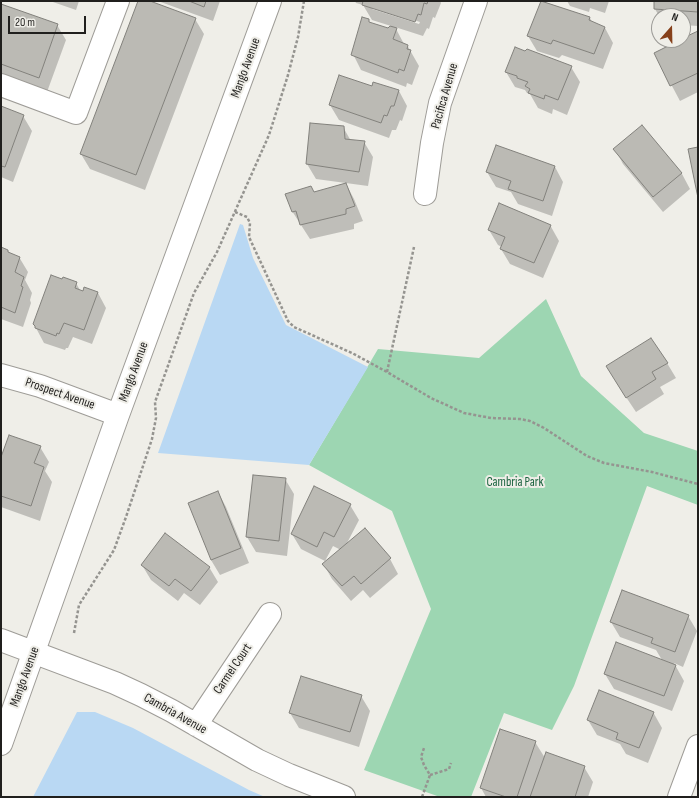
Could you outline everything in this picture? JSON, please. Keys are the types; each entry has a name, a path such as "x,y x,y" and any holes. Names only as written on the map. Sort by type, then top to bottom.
{"street":[{"path":"1,85 76,113 118,1"},
{"name":"Mango Avenue","path":"1,744 118,415 270,1"},
{"name":"Pacifica Avenue","path":"425,194 432,143 440,103 476,1"},
{"name":"Prospect Avenue","path":"1,375 40,386 118,415"},
{"name":"Carmel Court","path":"196,725 270,614"},
{"name":"Cambria Avenue","path":"1,640 115,683 141,695 257,760 289,775 344,797"},
{"path":"679,797 698,746"}],"path":[{"path":"74,633 79,605 114,550 126,516 152,439 156,418 155,402 194,293 217,252 269,135 298,37 304,1"},
{"path":"235,212 247,217 250,223 249,237 288,321 294,326 352,353 431,398 464,413 484,417 530,421 544,428 587,456 604,463 652,472 698,484"},
{"path":"387,372 414,247"},
{"path":"424,748 421,757 430,775"},
{"path":"430,775 449,769 451,763"},
{"path":"422,797 430,775"}],"green space":[{"name":"Cambria Park","path":"546,299 581,376 644,433 698,451 698,505 647,486 574,686 552,730 504,713 471,797 440,797 364,770 431,609 392,511 309,465 378,349 479,358"}],"water":[{"path":"240,224 243,225 253,258 286,325 368,367 309,465 158,453"},
{"path":"77,712 95,712 133,728 249,790 265,797 33,797"}],"building":[{"path":"138,1 150,1 196,18 136,175 80,154"},
{"path":"189,1 206,1 204,7"},
{"path":"363,1 428,1 427,4 424,3 421,15 418,14 415,22 362,5"},
{"path":"541,1 590,17 589,20 605,27 594,54 553,40 551,44 527,36"},
{"path":"654,1 698,1 698,12 691,12 691,8 654,8"},
{"path":"1,4 58,24 39,78 1,64"},
{"path":"362,17 369,19 369,22 388,28 390,26 397,28 393,39 408,45 407,49 411,50 404,71 399,69 398,73 351,55"},
{"path":"698,31 698,73 670,86 654,53 664,48 691,48 691,34"},
{"path":"515,47 525,51 527,49 572,66 558,100 545,95 544,99 528,93 530,89 525,86 528,82 505,72"},
{"path":"339,75 372,86 373,82 399,90 394,106 391,106 387,116 384,115 381,123 329,105"},
{"path":"1,106 24,115 5,167 1,166"},
{"path":"310,123 344,126 345,139 365,141 359,172 306,164"},
{"path":"642,125 682,173 653,197 613,149"},
{"path":"496,145 555,166 543,201 508,189 511,181 486,172"},
{"path":"698,147 698,198 688,149"},
{"path":"346,183 355,206 346,209 346,214 300,225 296,211 292,212 285,194 311,186 314,192"},
{"path":"499,203 551,225 534,263 500,249 505,237 488,230"},
{"path":"1,247 20,257 15,272 24,277 21,286 23,287 15,313 1,307"},
{"path":"51,275 77,282 75,288 83,291 84,287 98,292 84,330 64,323 59,334 57,333 56,336 35,328 33,324"},
{"path":"651,338 668,363 652,372 656,379 626,398 606,366"},
{"path":"9,435 41,446 34,463 44,467 31,506 1,496 1,457"},
{"path":"253,475 286,478 279,541 246,537"},
{"path":"314,486 351,504 334,537 324,532 317,547 291,534"},
{"path":"218,491 241,548 211,560 188,503"},
{"path":"365,528 391,558 361,584 354,576 342,586 322,564"},
{"path":"165,533 210,567 191,591 175,579 169,586 141,565"},
{"path":"622,590 689,615 675,652 651,643 653,638 610,622"},
{"path":"616,642 676,665 664,696 604,674"},
{"path":"301,676 362,695 350,732 289,713"},
{"path":"599,690 654,712 639,748 616,739 618,733 587,720"},
{"path":"500,729 536,741 517,797 506,797 480,788"},
{"path":"546,752 585,766 575,797 530,797"}]}
